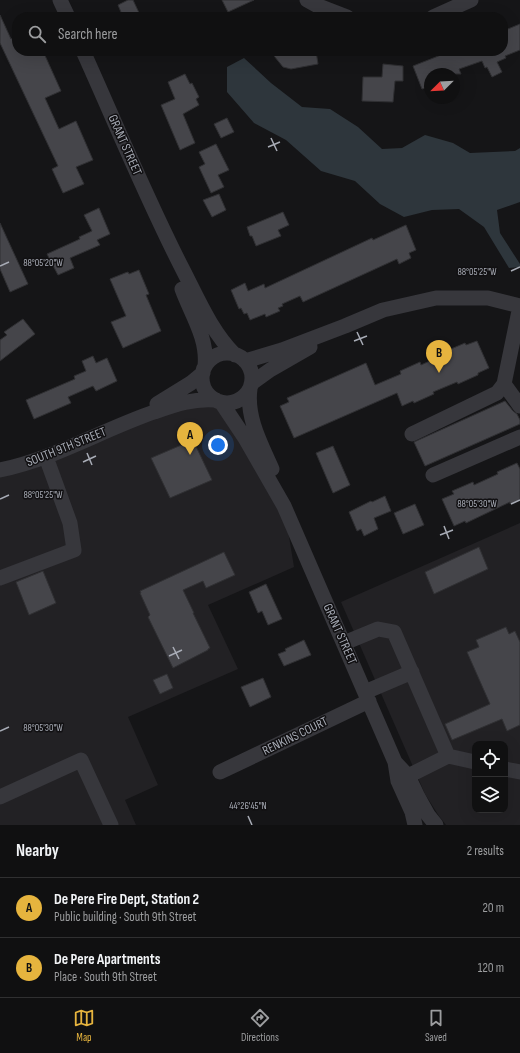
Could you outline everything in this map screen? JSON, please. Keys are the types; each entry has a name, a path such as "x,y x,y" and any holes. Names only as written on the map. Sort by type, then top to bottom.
{"street":[{"path":"60,0 66,12"},
{"path":"444,12 471,0"},
{"path":"312,2 335,12"},
{"name":"GRANT STREET","path":"85,56 168,240 214,330 224,344 249,367 252,375 248,399 252,420 275,477 284,506"},
{"name":"GRANT STREET","path":"168,240 184,292 201,332 205,350 202,381 204,388 208,395 218,401 245,438 284,506 395,762 398,781 412,812 415,825"},
{"path":"204,370 209,361 219,355 227,353 240,358 282,350 382,310 436,298 488,298 520,306 504,384 496,393 412,434"},
{"path":"218,401 234,402 246,395 251,386 270,370 345,326"},
{"name":"SOUTH 9TH STREET","path":"130,420 181,390 204,370"},
{"path":"504,384 520,406"},
{"name":"SOUTH 9TH STREET","path":"0,470 46,457 130,420 193,400 205,399 218,401"},
{"path":"433,475 520,437"},
{"path":"0,578 74,550 70,523 46,457"},
{"path":"344,643 378,629 394,632 448,756"},
{"name":"RENKINS COURT","path":"220,772 412,672"},
{"path":"408,776 448,756 472,761"},
{"path":"0,797 81,760 111,825"},
{"name":"GRANT STREET","path":"395,762 408,776 422,803 436,825"},
{"path":"508,770 520,772"}],"shaded area":[{"path":"244,58 271,83 302,107 330,109 358,127 382,149 402,148 425,135 453,143 470,153 515,151 520,148 520,202 497,210 500,233 520,264 520,267 509,268 484,227 459,209 432,210 404,217 380,204 355,181 321,171 286,140 254,123 227,92 227,67"},
{"path":"198,399 234,415 284,506 294,567 208,605 238,669 128,717 158,785 125,800 136,825 0,825 0,470"},
{"path":"520,523 520,825 446,825 425,794 341,602"}],"building":[{"path":"128,0 133,0 139,12 121,12 118,5"},
{"path":"222,0 254,0 228,12"},
{"path":"0,15 12,38 12,56 45,56 61,91 45,98 59,129 76,121 93,160 76,167 84,184 63,193 52,169 58,166 0,43"},
{"path":"520,24 520,50 508,55 508,29"},
{"path":"274,56 317,56 318,64 291,69 283,67"},
{"path":"438,56 505,56 506,58 497,62 502,72 492,77 482,61 460,69 424,68 424,88 422,89 413,66"},
{"path":"383,64 403,66 403,81 395,81 393,102 362,101 363,77 382,77"},
{"path":"185,74 190,84 192,83 199,97 196,99 199,105 183,114 195,143 180,150 161,105 175,99 168,82"},
{"path":"227,118 234,132 221,138 214,124"},
{"path":"216,144 229,170 218,175 224,187 211,193 199,167 205,164 199,152"},
{"path":"219,194 226,210 212,217 203,200"},
{"path":"99,208 110,234 97,240 100,245 70,258 74,268 58,275 47,254 80,239 79,237 92,231 84,215"},
{"path":"283,212 289,225 278,230 281,236 256,246 247,227"},
{"path":"0,223 28,284 10,292 0,269"},
{"path":"406,225 416,250 409,253 411,258 399,264 397,259 303,302 300,296 282,304 283,306 278,308 280,311 266,317 265,314 250,320 247,313 244,314 241,308 239,309 231,290 245,283 248,291 264,284 265,288 372,238 373,240"},
{"path":"139,270 149,294 146,295 161,331 123,348 111,322 126,316 110,279 128,272 129,274"},
{"path":"23,319 35,334 0,361 0,340 7,335 4,332"},
{"path":"477,341 489,368 458,384 457,382 433,392 434,394 414,403 413,401 402,406 397,393 294,438 280,406 289,402 287,398 366,363 375,385 401,374 400,371 420,362 421,365 445,354 444,352 465,343 466,345"},
{"path":"93,356 96,363 107,358 117,381 96,391 93,386 68,397 71,403 34,419 26,400 75,379 74,376 86,371 82,361"},
{"path":"505,401 517,414 520,424 425,466 414,442"},
{"path":"193,440 212,480 170,498 151,458"},
{"path":"333,446 350,485 333,493 316,453"},
{"path":"517,463 520,469 520,500 510,504 510,502 466,523 465,521 454,526 442,499 454,494 452,491 473,482 474,485"},
{"path":"385,496 391,511 374,518 378,529 364,536 361,529 357,531 349,512"},
{"path":"415,504 424,525 403,534 394,513"},
{"path":"479,547 488,569 434,594 425,572"},
{"path":"224,552 235,575 206,588 203,581 183,590 210,648 173,668 148,617 150,615 140,591"},
{"path":"43,571 56,603 29,615 16,582"},
{"path":"266,584 282,619 268,625 262,611 258,613 249,592"},
{"path":"506,627 509,634 515,631 520,642 520,725 507,731 502,719 452,740 445,724 490,704 467,652 479,647 476,640"},
{"path":"304,640 311,655 284,666 278,654"},
{"path":"167,674 173,688 160,694 153,680"},
{"path":"263,678 271,697 250,707 241,687"}],"place":[{"name":"De Pere Apartments","path":"439,373"},
{"name":"De Pere Fire Dept, Station 2","path":"190,455"}]}
